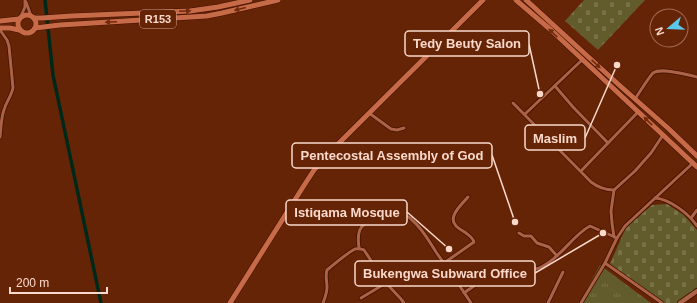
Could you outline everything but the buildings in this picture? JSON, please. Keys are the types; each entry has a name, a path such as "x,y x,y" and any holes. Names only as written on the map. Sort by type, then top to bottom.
{"main road":[{"name":"R153","path":"0,21 20,18 26,15 42,18 190,11 250,0"},
{"name":"R153","path":"0,29 10,28 28,33 35,28 66,25 207,16 278,0"},
{"path":"230,303 314,170 329,153 483,0"},
{"path":"516,0 551,30 695,165"},
{"path":"526,0 697,156"},
{"path":"33,17 36,23 35,28"},
{"path":"19,30 18,24 20,18"}],"street":[{"path":"26,0 33,17"},
{"path":"20,18 25,7 26,0"},
{"path":"0,29 8,40 13,88 12,94 3,112 0,137"},
{"path":"525,114 582,60"},
{"path":"635,99 654,72 663,71 697,77"},
{"path":"555,86 608,143"},
{"path":"514,103 591,182 598,187 607,190 614,190"},
{"path":"581,171 638,112"},
{"path":"369,113 391,129 397,130 404,128"},
{"path":"616,238 611,217 614,190 640,166 663,136"},
{"path":"581,303 605,263 616,238 627,223 695,165"},
{"path":"444,263 474,242 472,238 456,226 453,219 454,213 468,197"},
{"path":"655,198 668,201 691,218 697,226"},
{"path":"691,218 697,210"},
{"path":"358,248 358,235 363,225 381,216 399,214 409,217 418,226 471,303"},
{"path":"464,293 495,273 506,268 514,266 523,269 535,269 546,265 590,226 616,238"},
{"path":"519,233 524,236 531,236 537,243 549,247 557,256"},
{"path":"323,303 327,291 327,270 358,248 364,250 386,283 404,303"},
{"path":"605,263 662,303"},
{"path":"431,280 447,268"},
{"path":"548,303 563,272"},
{"path":"361,298 386,283"},
{"path":"680,303 697,291"}],"green space":[{"path":"584,0 645,0 598,50 565,21"},
{"path":"667,204 684,215 697,230 697,290 679,303 660,303 610,264 626,227 652,205"},
{"path":"600,265 651,303 579,303"}],"waterway":[{"path":"45,0 53,75 101,303"}],"place":[{"name":"Maslim","path":"617,65"},
{"name":"Tedy Beuty Salon","path":"540,94"},
{"name":"Pentecostal Assembly of God","path":"515,222"},
{"name":"Bukengwa Subward Office","path":"603,233"},
{"name":"Istiqama Mosque","path":"449,249"}]}
